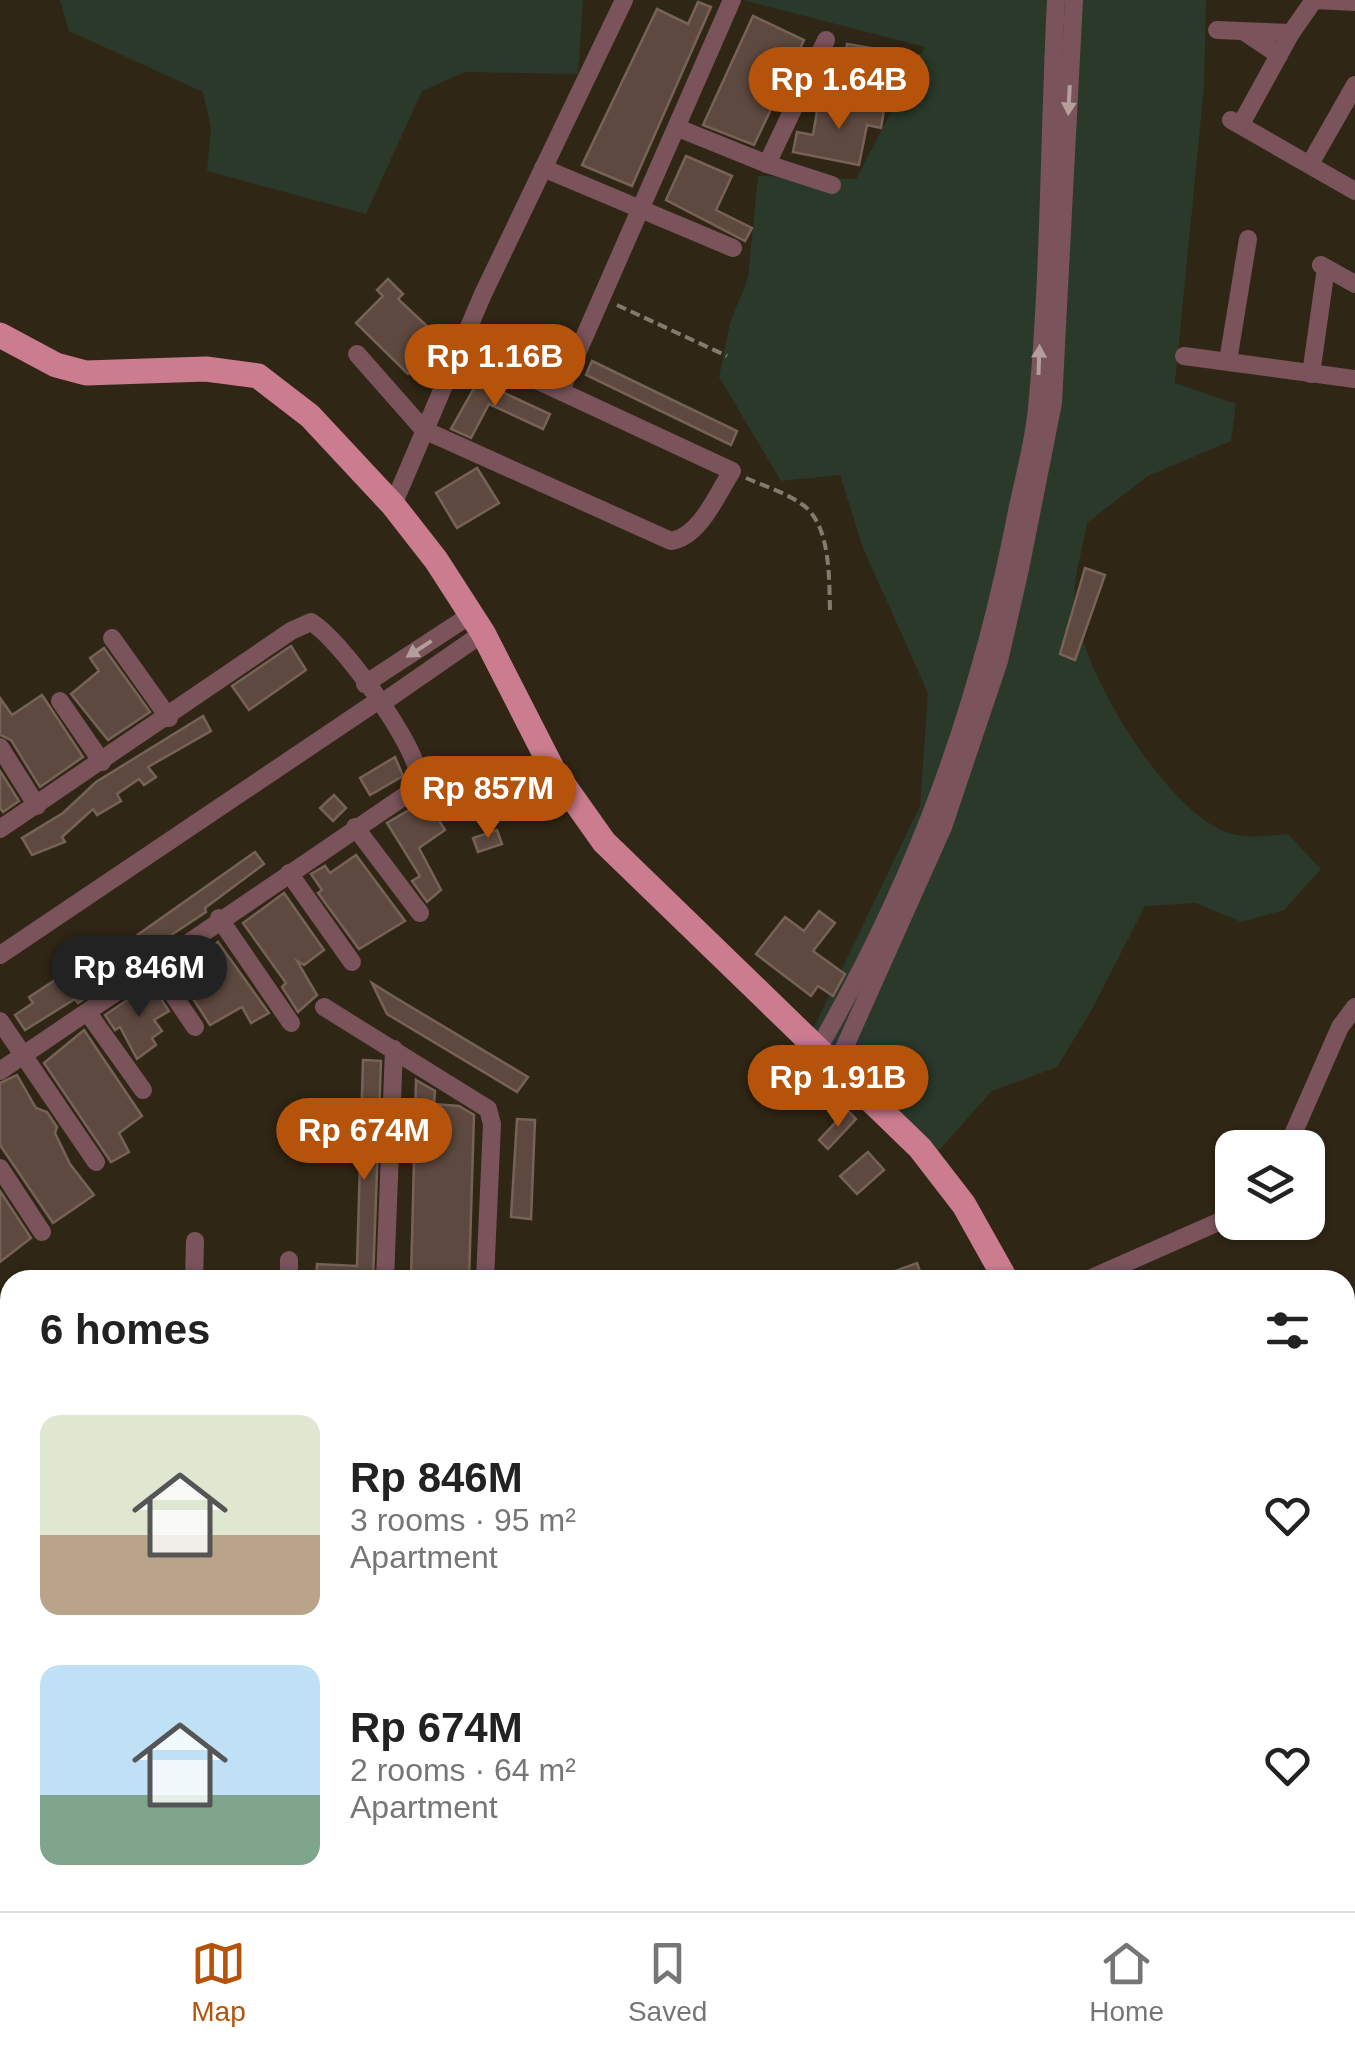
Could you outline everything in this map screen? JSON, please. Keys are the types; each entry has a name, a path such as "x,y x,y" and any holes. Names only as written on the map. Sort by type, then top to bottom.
{"main road":[{"path":"0,335 56,365 86,373 206,369 258,376 310,416 393,505 478,624 546,757 604,842 674,914 828,1056 943,1174 1000,1270"}],"street":[{"path":"393,505 543,168 624,0"},
{"path":"561,390 732,0"},
{"path":"828,1056 916,857 968,708 1005,574 1037,410 1056,0"},
{"path":"828,1056 943,827 999,661 1054,402 1074,0"},
{"path":"1355,2 1314,0 1236,122 1355,190"},
{"path":"1246,33 1255,28 1291,33"},
{"path":"1217,30 1246,33 1279,56"},
{"path":"768,164 826,40"},
{"path":"811,72 896,94"},
{"path":"1310,164 1355,85"},
{"path":"678,128 832,186"},
{"path":"543,168 733,248"},
{"path":"1228,361 1248,239"},
{"path":"1311,374 1323,266 1355,284"},
{"path":"358,354 424,430 671,541 684,539 694,529 732,471 463,346"},
{"path":"1184,356 1355,379"},
{"path":"0,829 169,718 291,631 311,622 326,634 380,702 416,760 417,780 409,793 219,918 0,1072"},
{"path":"365,684 478,624"},
{"path":"0,955 380,702 478,624"},
{"path":"112,638 169,718"},
{"path":"60,701 102,762"},
{"path":"0,746 37,806"},
{"path":"355,828 420,913"},
{"path":"288,873 352,962"},
{"path":"219,918 291,1023"},
{"path":"154,965 195,1027"},
{"path":"324,1007 488,1109 492,1124 485,1270"},
{"path":"1294,1130 1340,1027 1355,1007"},
{"path":"88,1013 144,1090"},
{"path":"0,1021 96,1162"},
{"path":"385,1270 394,1049"},
{"path":"0,1168 42,1232"},
{"path":"1110,1270 1215,1224"},
{"path":"194,1270 195,1241"},
{"path":"289,1260 289,1270"}],"path":[{"path":"603,299 727,356"},
{"path":"732,471 803,504 812,515 828,566 830,610"}],"green space":[{"path":"60,0 583,0 578,74 465,72 422,91 366,214 207,171 211,128 203,92 69,31"},
{"path":"743,0 1206,0 1204,87 1175,383 1236,404 1231,441 1148,476 1087,523 1076,576 1075,607 1092,665 1108,698 1149,763 1172,791 1196,813 1227,832 1253,836 1288,834 1321,869 1284,910 1241,922 1196,903 1145,906 1090,1013 1057,1067 992,1091 931,1159 805,1046 920,806 928,693 863,548 840,475 781,481 719,377 730,323 748,278 758,176 856,179 925,47"}],"building":[{"path":"698,2 711,7 632,186 582,165 657,9 688,24"},
{"path":"753,16 804,40 754,145 703,125"},
{"path":"847,44 919,56 916,75 844,64"},
{"path":"819,99 884,110 881,128 867,125 859,165 793,152 797,132 813,135"},
{"path":"686,156 732,176 716,210 752,228 745,241 666,200"},
{"path":"388,279 403,294 398,299 428,327 409,348 421,360 408,374 356,323 383,296 377,290"},
{"path":"592,361 737,431 731,445 586,375"},
{"path":"478,381 550,414 543,429 489,404 471,438 451,429"},
{"path":"477,468 499,503 457,528 436,493"},
{"path":"1085,568 1105,575 1075,660 1060,654"},
{"path":"291,646 306,670 249,710 232,686"},
{"path":"104,648 150,712 108,740 71,694 99,671 90,658"},
{"path":"42,695 83,757 40,787 11,740 0,735 0,698 12,715"},
{"path":"203,716 211,731 148,767 156,777 144,785 139,779 117,794 121,801 97,815 93,809 62,837 65,842 32,855 22,838 63,813 96,782"},
{"path":"395,757 403,776 370,795 360,778"},
{"path":"0,771 19,801 3,812 0,808"},
{"path":"334,795 346,808 333,821 320,808"},
{"path":"426,800 445,830 419,848 441,890 427,902 412,881 420,876 387,823"},
{"path":"497,830 502,844 478,852 473,838"},
{"path":"255,852 264,864 205,908 206,912 135,959 137,963 122,973 118,968 86,987 91,994 78,1003 75,999 25,1030 15,1015 33,1003 29,997 72,969 77,975 109,955"},
{"path":"356,855 405,921 359,949 318,893 322,890 311,874 325,866 330,873"},
{"path":"284,893 324,950 304,965 297,961 317,995 298,1012 282,987 286,983 243,923"},
{"path":"819,911 835,923 813,951 845,974 833,996 818,986 811,996 756,954 785,917 804,931"},
{"path":"218,942 269,1013 251,1023 242,1007 210,1025 175,971"},
{"path":"372,983 528,1077 517,1092 387,1014"},
{"path":"151,984 169,1011 154,1020 162,1031 152,1038 156,1045 137,1059 120,1027 115,1030 105,1015"},
{"path":"84,1030 142,1116 119,1133 129,1152 111,1162 44,1063"},
{"path":"363,1060 381,1061 373,1270 317,1270 317,1264 357,1266"},
{"path":"17,1075 36,1108 47,1112 57,1127 55,1133 70,1164 94,1195 53,1223 0,1145 0,1083"},
{"path":"416,1080 435,1091 434,1104 459,1106 474,1115 469,1270 411,1270"},
{"path":"847,1110 856,1119 828,1149 819,1140"},
{"path":"517,1119 535,1120 531,1219 511,1217"},
{"path":"868,1152 884,1170 857,1194 840,1176"},
{"path":"0,1191 31,1238 0,1262"},
{"path":"917,1263 919,1270 898,1270"}]}
